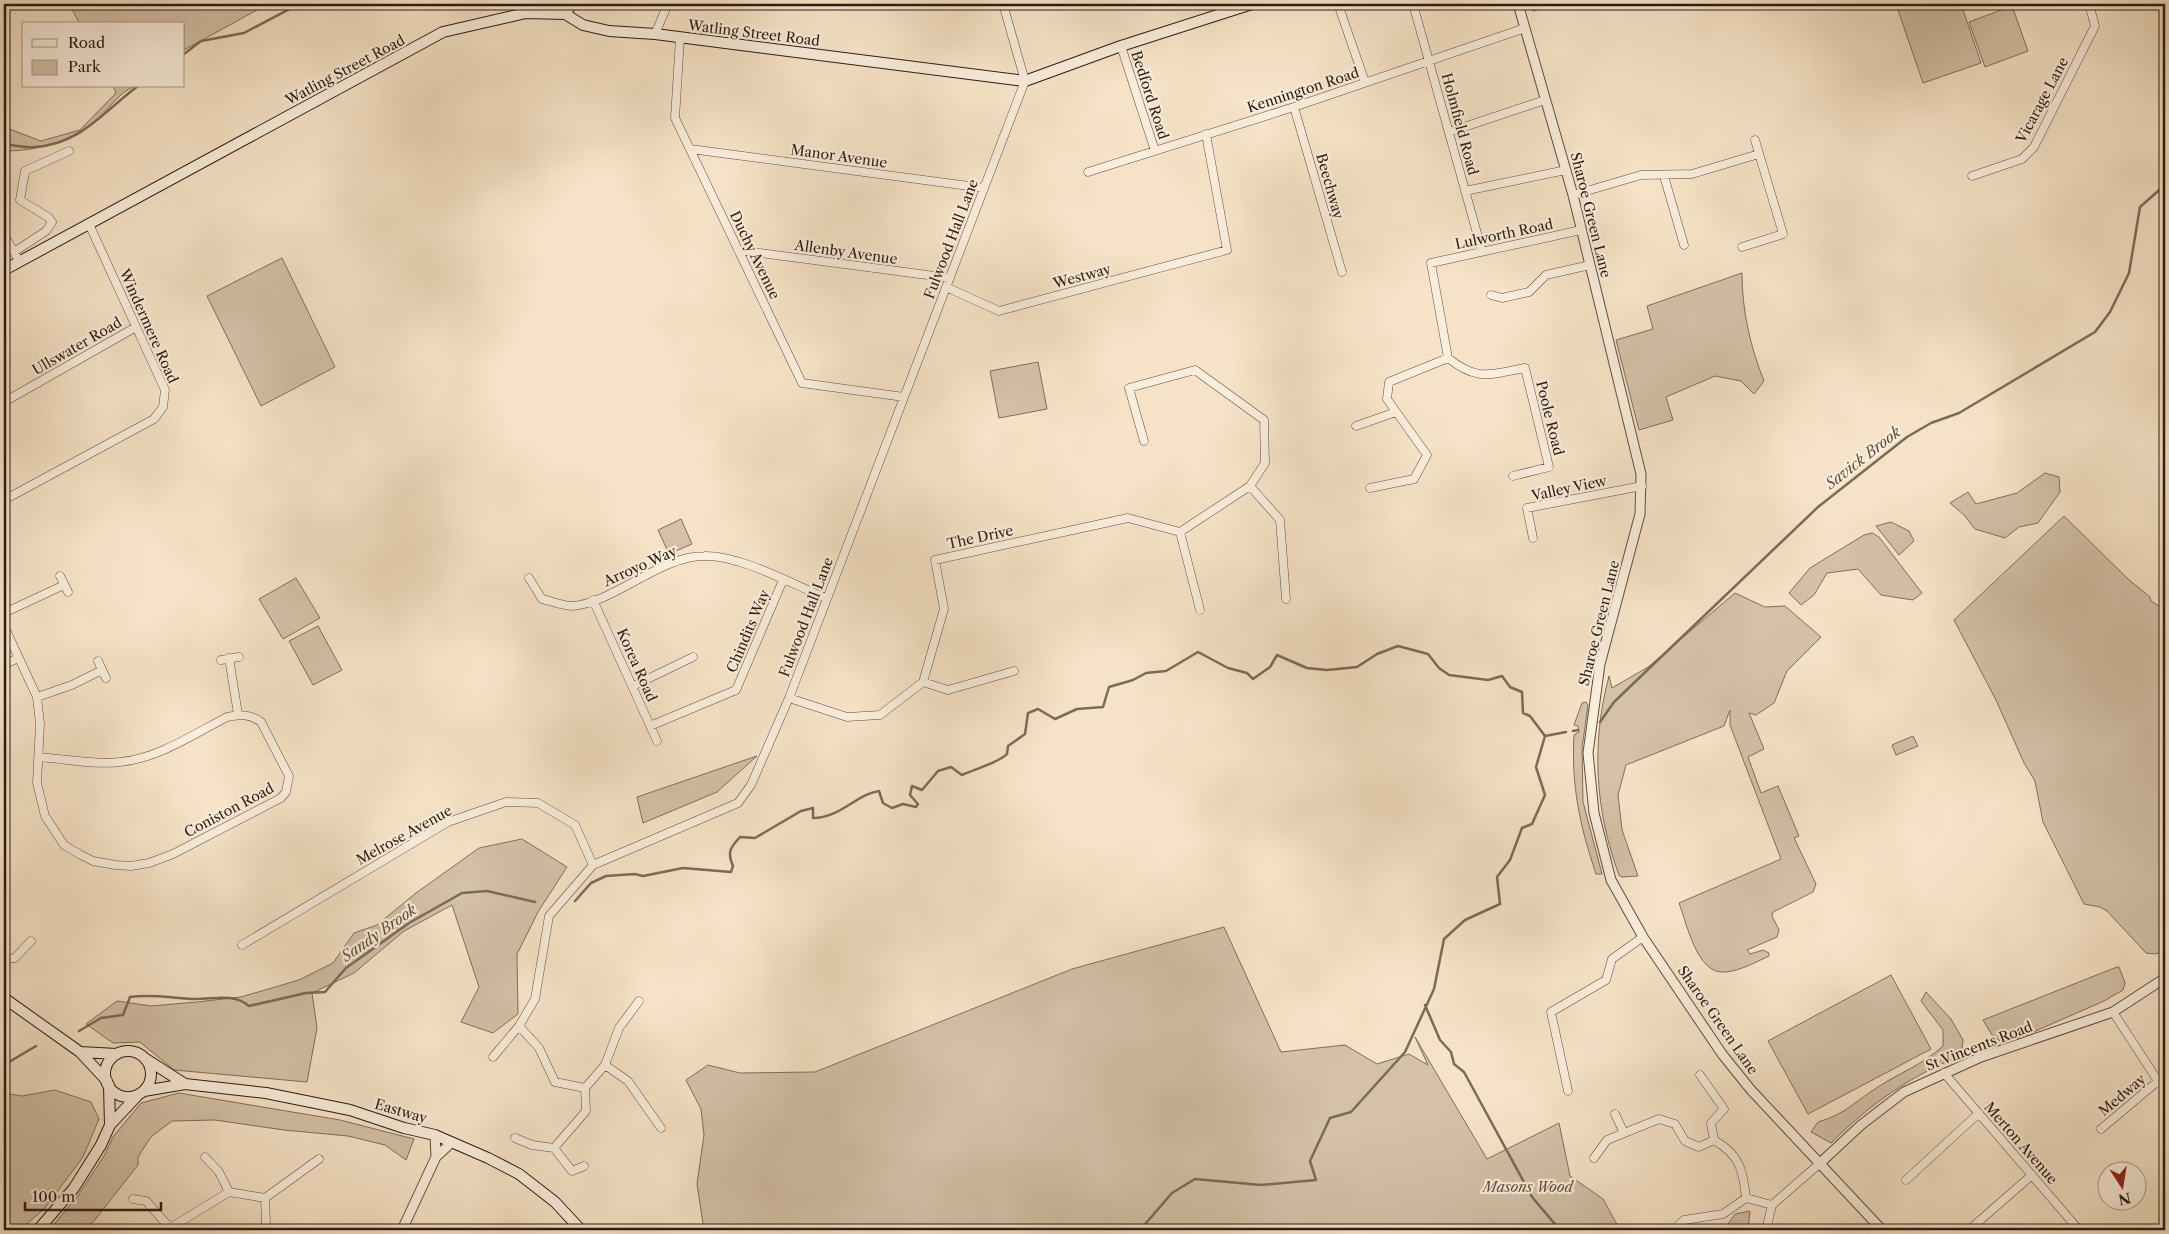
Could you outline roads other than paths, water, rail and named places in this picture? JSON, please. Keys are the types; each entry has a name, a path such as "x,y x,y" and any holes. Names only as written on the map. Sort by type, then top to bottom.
{"main road":[{"path":"564,14 572,4"},
{"name":"Watling Street Road","path":"4,270 17,257 89,224 443,32 526,13 564,14 583,25 600,29 655,34 1025,81 1121,46 1252,4"},
{"path":"4,998 80,1052 113,1090 125,1096 141,1093"},
{"path":"38,1230 79,1181 101,1145 110,1125 141,1093 151,1078 149,1064 145,1058 132,1051 117,1054 80,1052"},
{"path":"110,1125 107,1065 117,1054"},
{"name":"Eastway","path":"145,1058 185,1084"},
{"name":"Eastway","path":"141,1093 185,1084 266,1093 350,1110 404,1128 435,1135 519,1174 555,1202 581,1230"}],"street":[{"path":"655,34 668,4"},
{"path":"1003,4 1025,81"},
{"path":"1338,4 1365,82"},
{"name":"Holmfield Road","path":"1413,4 1430,59 1482,251"},
{"name":"Sharoe Green Lane","path":"1518,4 1573,195 1612,362 1639,461 1642,486 1640,514 1603,653 1588,753 1594,813 1602,849 1612,880 1643,937 1722,1054 1751,1090 1818,1165 1882,1230"},
{"name":"Vicarage Lane","path":"1972,176 2022,159 2034,148 2095,26 2089,4"},
{"name":"Kennington Road","path":"1088,172 1294,107 1525,28"},
{"name":"Duchy Avenue","path":"680,38 675,118 802,382 904,397"},
{"name":"Bedford Road","path":"1121,46 1155,151"},
{"name":"Fulwood Hall Lane","path":"493,1057 519,1026 535,999 549,916 593,866 738,803 751,785 789,698 1025,81"},
{"path":"1449,132 1546,100"},
{"name":"Beechway","path":"1294,107 1342,272"},
{"name":"Westway","path":"946,287 998,310 1227,250 1206,134"},
{"path":"1742,247 1783,234 1755,140"},
{"name":"Manor Avenue","path":"690,149 984,188"},
{"path":"4,235 17,257 46,231 52,222 48,217 20,200 25,171 68,151"},
{"path":"1573,195 1641,175 1692,174 1759,154"},
{"path":"1465,191 1566,170"},
{"path":"1664,176 1684,245"},
{"name":"Windermere Road","path":"4,500 154,419 160,413 165,402 165,390 89,224"},
{"name":"Lulworth Road","path":"1448,358 1431,263 1581,230"},
{"name":"Allenby Avenue","path":"738,250 950,278"},
{"path":"1491,295 1502,298 1529,292 1546,275 1590,265"},
{"name":"Ullswater Road","path":"4,402 136,327"},
{"path":"1370,488 1414,479 1428,455 1387,400 1389,382 1448,358"},
{"name":"Poole Road","path":"1448,358 1463,370 1483,376 1525,368 1549,467 1513,476"},
{"path":"1144,441 1129,388 1195,370 1264,420 1265,463 1250,486 1180,532 1200,610"},
{"path":"1356,426 1396,412"},
{"path":"1250,486 1280,520 1286,599"},
{"name":"Valley View","path":"1532,538 1527,508 1642,486"},
{"name":"The Drive","path":"923,682 944,609 935,560 1128,518 1180,532"},
{"name":"Arroyo Way","path":"529,578 542,599 572,606 594,600 680,560 702,556 725,557 826,598"},
{"path":"4,613 66,588 60,576"},
{"name":"Chindits Way","path":"650,726 736,690 783,580"},
{"name":"Korea Road","path":"594,600 657,741"},
{"name":"Coniston Road","path":"4,626 37,697 39,757 37,783 49,823 64,845 93,861 131,866 149,863 174,854 281,798 286,792 288,776 261,722 254,717 238,714"},
{"path":"39,757 92,762 119,762 138,759 157,753 227,717 238,714 225,659 239,656"},
{"path":"633,686 693,657"},
{"path":"4,666 18,658"},
{"path":"98,661 106,678"},
{"path":"37,697 72,685 102,670"},
{"path":"789,698 847,717 880,715 923,682 948,690 1014,671"},
{"name":"Melrose Avenue","path":"242,945 448,822 506,802 538,803 575,826 593,866"},
{"path":"1568,1090 1551,1012 1606,980 1612,959 1643,937"},
{"path":"4,959 15,958 31,941"},
{"name":"St Vincents Road","path":"1818,1165 1861,1125 1904,1092 1981,1057 2113,1012 2165,978"},
{"path":"554,1148 586,1110 585,1088 605,1066 619,1028 639,1001"},
{"path":"2113,1012 2158,1081 2165,1086"},
{"path":"519,1026 539,1048 555,1082 585,1088"},
{"path":"605,1066 628,1081 661,1128"},
{"name":"Merton Avenue","path":"1944,1073 2079,1230"},
{"path":"1700,1075 1724,1109 1711,1123 1714,1140 1731,1150 1744,1174 1746,1198"},
{"name":"Medway","path":"2101,1129 2158,1081"},
{"path":"1906,1180 1979,1113"},
{"path":"1616,1114 1624,1133"},
{"path":"1594,1158 1608,1140 1659,1119 1675,1124 1685,1141 1699,1147 1714,1140"},
{"path":"435,1135 436,1157"},
{"path":"515,1138 532,1145 554,1148 572,1171 584,1166"},
{"path":"402,1230 436,1157 452,1142"},
{"path":"205,1157 218,1172 230,1192"},
{"path":"133,1199 146,1201 170,1229 230,1192 265,1198 319,1158"},
{"path":"1766,1230 1772,1205 1818,1165"},
{"path":"1969,1230 2032,1175"},
{"path":"265,1198 266,1225 270,1230"},
{"path":"1673,1230 1684,1220 1723,1214 1746,1198 1772,1205"}],"waterway":[{"path":"185,53 201,41 244,33 299,4"},
{"path":"4,144 34,147 50,145 65,140 90,125 136,88"},
{"name":"Savick Brook","path":"1600,722 1614,702 1818,507 1907,437 1931,423 1959,413 2095,332 2110,312 2129,273 2140,207 2165,185"},
{"path":"575,901 591,883 606,876 635,874 643,876 683,868 731,872 733,866 730,857 731,850 740,837 755,838 801,811 813,808 813,818 823,817 840,810 863,796 879,791 883,803 892,808 903,804 916,807 918,804 910,795 912,786 922,790 938,771 951,767 962,775 1004,757 1007,754 1008,746 1025,734 1028,713 1038,709 1055,719 1077,709 1103,707 1109,687 1133,680 1146,673 1166,671 1198,652 1228,668 1247,673 1253,679 1270,667 1277,655 1307,668 1327,670 1357,667 1377,654 1398,646 1428,654 1439,668 1449,675 1488,680 1502,676 1510,687 1522,692 1523,713 1530,716 1545,736"},
{"name":"Savick Brook","path":"1573,731 1578,730"},
{"name":"Savick Brook","path":"1140,1230 1172,1193 1195,1179 1261,1185 1316,1180 1310,1161 1330,1118 1351,1112 1405,1052 1434,989 1444,939 1465,920 1500,904 1497,877 1510,860 1522,828 1532,824 1545,795 1536,767 1545,736 1566,732"},
{"name":"Sandy Brook","path":"79,1031 101,1018 123,1015 130,997 229,998 236,999 249,1006 306,993 325,992 346,968 409,923 462,893 487,891 535,902"},
{"path":"1425,1005 1440,1040 1451,1052 1454,1064 1464,1072 1532,1197 1560,1230"},
{"name":"Sandy Brook","path":"4,1065 36,1046"}],"park label":[{"name":"Masons Wood","path":"1528,1187"}]}
